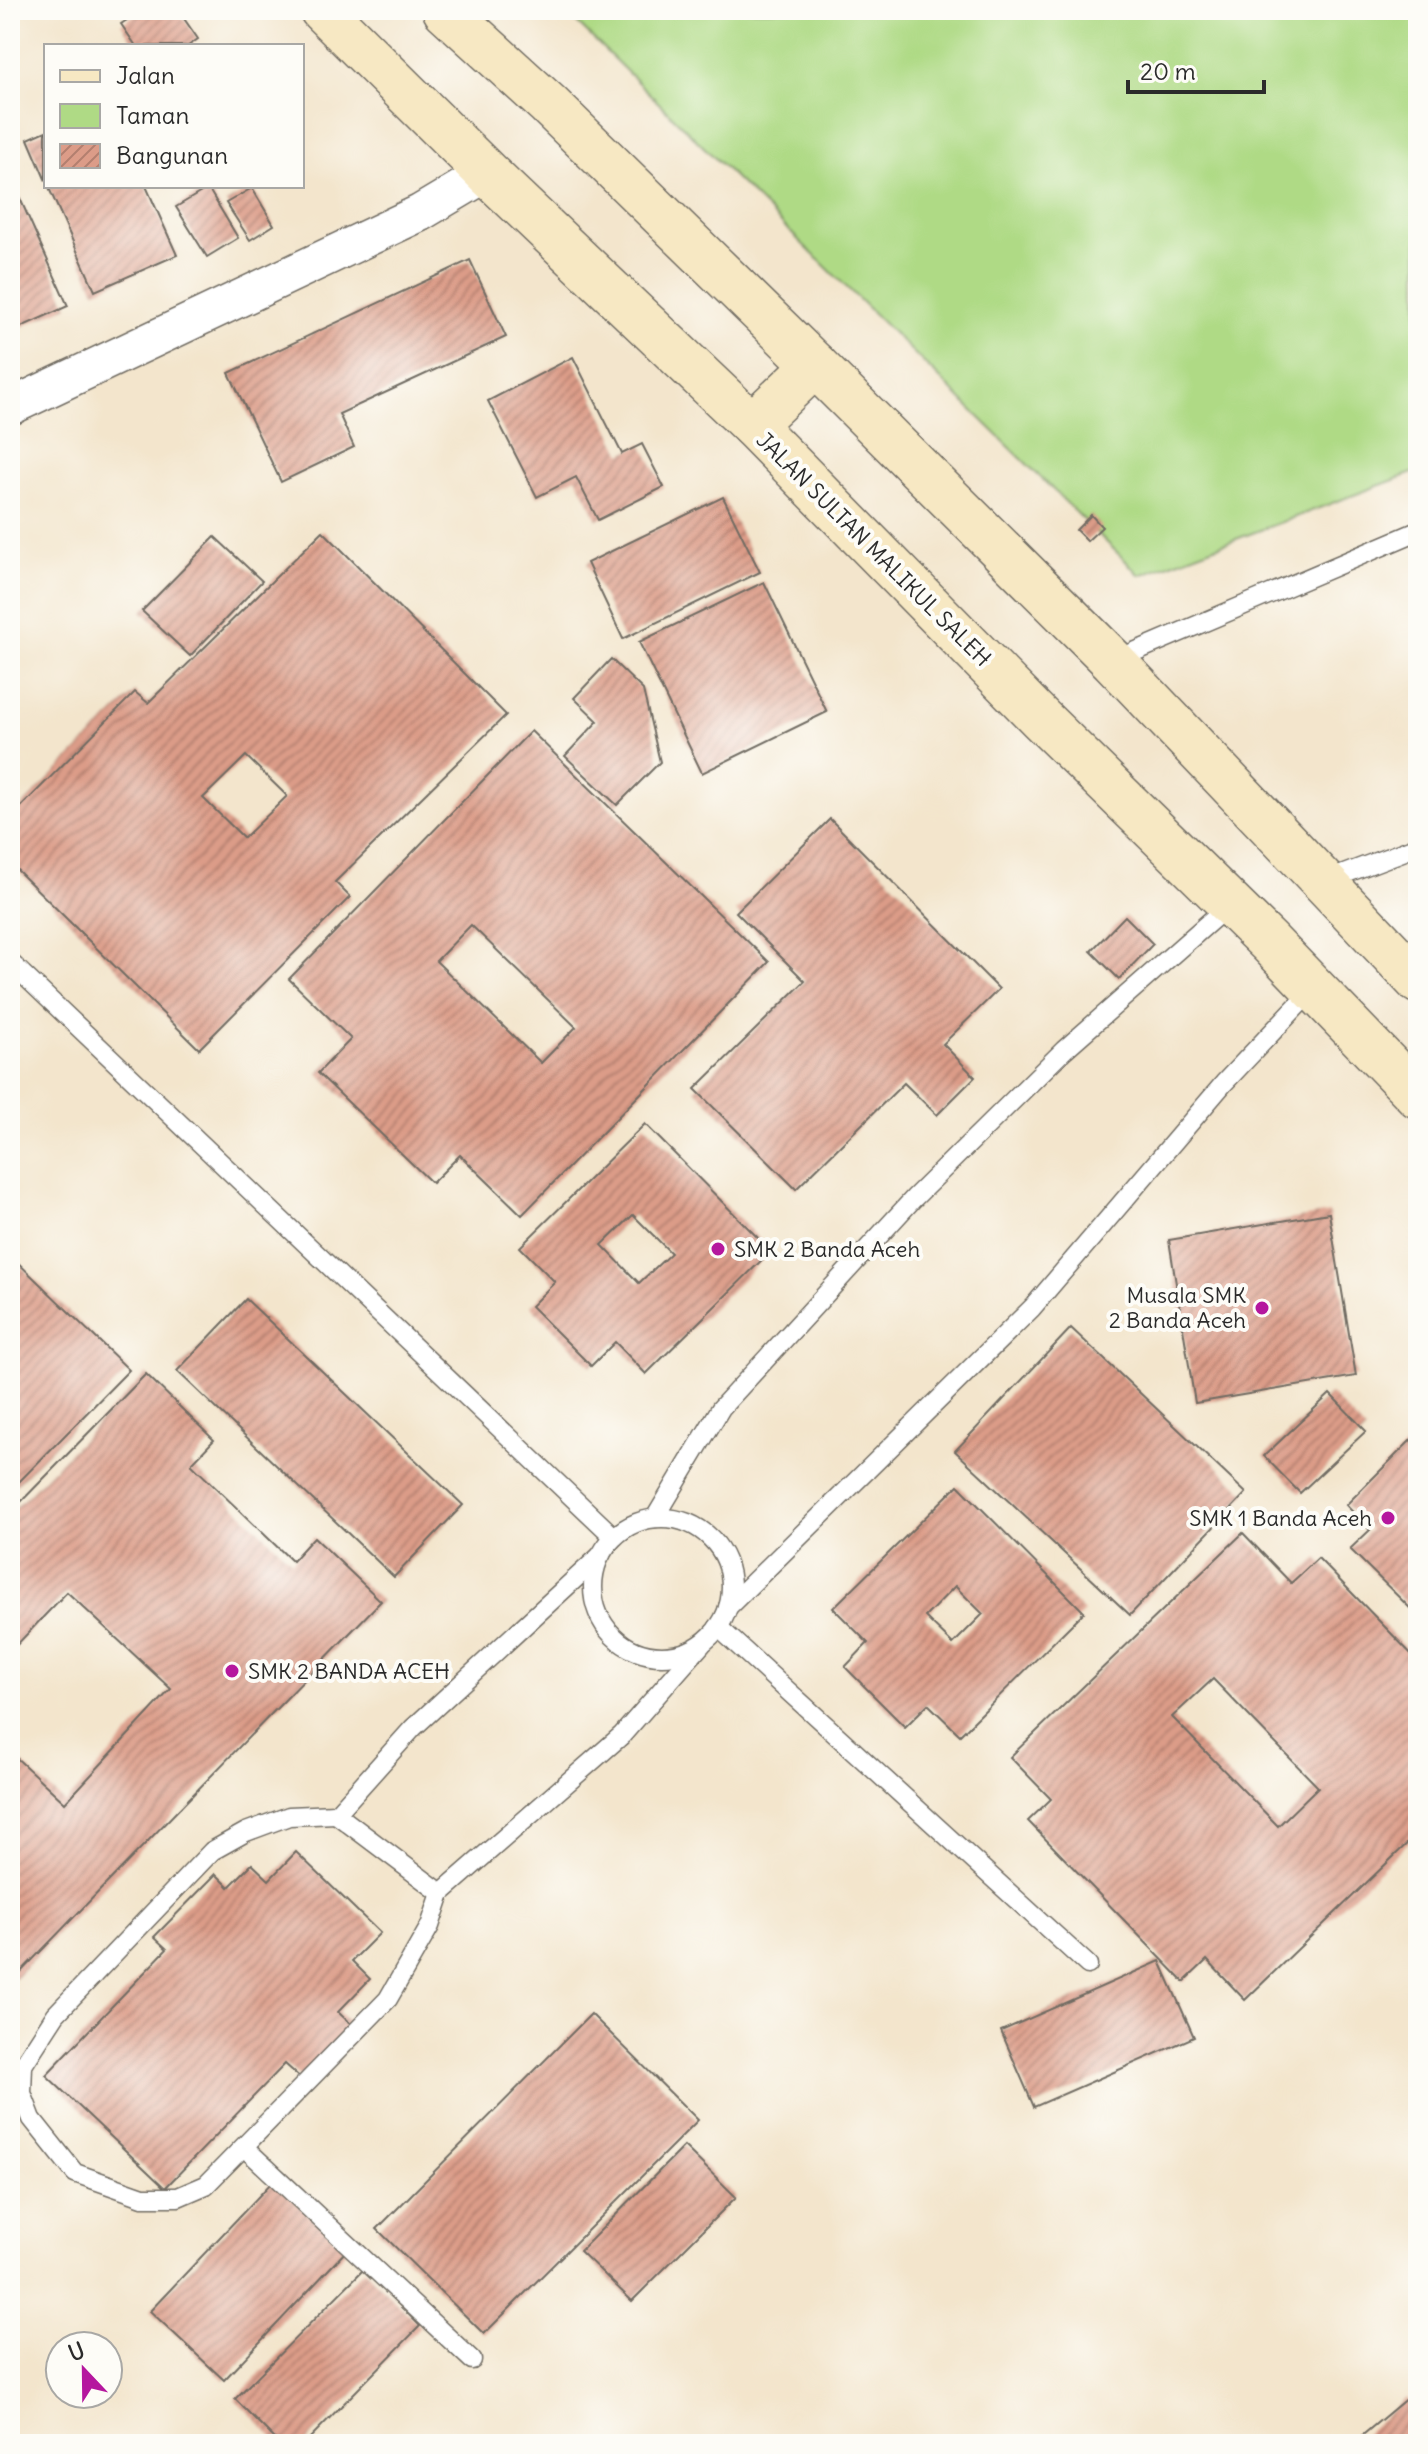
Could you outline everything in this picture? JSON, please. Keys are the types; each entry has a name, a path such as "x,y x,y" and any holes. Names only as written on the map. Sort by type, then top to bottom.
{"main road":[{"name":"JALAN SULTAN MALIKUL SALEH","path":"322,10 487,173 752,425 1041,719 1231,904 1418,1096"},
{"path":"445,10 548,104 1113,661 1418,981"},
{"path":"752,425 815,365"}],"street":[{"path":"10,407 420,213 487,173"}],"lane":[{"path":"1113,661 1418,531"},
{"path":"1323,882 1418,846"},
{"path":"655,1518 721,1408 914,1198 1064,1050 1231,904"},
{"path":"10,962 614,1537"},
{"path":"728,1607 1032,1308 1224,1083 1314,988"},
{"path":"336,1814 413,1728 601,1555 614,1537 633,1524 655,1518 678,1519 699,1528 715,1543 727,1562 731,1585 728,1607 718,1627 622,1735 441,1893 430,1926 388,1999 206,2185 178,2197 143,2197 75,2173 32,2119 22,2093 23,2065 56,2014 212,1851 246,1832 289,1816 336,1814 441,1893"},
{"path":"601,1555 593,1577 594,1600 601,1621 616,1640 636,1651 658,1656 681,1654 702,1644"},
{"path":"718,1627 1088,1965"},
{"path":"245,2148 472,2360"}],"green space":[{"path":"564,10 1418,10 1418,471 1140,575"}],"building":[{"path":"142,10 178,10 198,39 191,44 135,44 121,24"},
{"path":"44,132 44,176 28,139"},
{"path":"10,176 68,306 10,332"},
{"path":"49,188 147,188 177,255 95,291"},
{"path":"208,188 238,238 207,257 176,207"},
{"path":"252,188 274,225 250,240 226,203"},
{"path":"470,260 506,337 339,414 354,447 281,482 229,373"},
{"path":"573,357 622,454 642,444 664,487 598,520 576,477 537,497 488,401"},
{"path":"723,497 760,572 623,639 587,563"},
{"path":"1091,515 1102,527 1087,541 1076,530"},
{"path":"323,531 506,715 335,882 350,897 199,1049 10,863 10,818 135,692 148,703","holes":["246,756 287,796 244,838 203,798"]},
{"path":"215,537 262,581 190,656 142,611"},
{"path":"764,582 827,712 702,773 639,642"},
{"path":"611,659 643,690 660,762 617,805 565,756 598,721 574,698"},
{"path":"531,731 769,962 522,1215 460,1155 432,1183 318,1073 351,1039 289,979","holes":["471,925 576,1027 541,1063 436,961"]},
{"path":"830,819 999,989 943,1044 975,1077 937,1115 904,1083 796,1189 695,1089 805,981 736,912"},
{"path":"1125,916 1153,944 1119,979 1091,951"},
{"name":"SMK 2 Banda Aceh","path":"645,1124 771,1251 646,1374 615,1342 591,1366 531,1306 555,1282 520,1247","holes":["633,1215 671,1253 639,1283 602,1245"]},
{"name":"Musala SMK 2 Banda Aceh","path":"1329,1213 1356,1376 1195,1403 1169,1240"},
{"path":"10,1255 129,1370 10,1491"},
{"path":"246,1299 463,1505 394,1577 177,1371"},
{"path":"1071,1328 1246,1493 1130,1615 955,1451"},
{"name":"SMK 2 BANDA ACEH","path":"146,1374 214,1440 191,1464 292,1561 314,1537 381,1601 10,1983 10,1752 65,1803 171,1689 67,1592 10,1652 10,1513"},
{"path":"1330,1394 1366,1431 1300,1493 1264,1456"},
{"name":"SMK 1 Banda Aceh","path":"1418,1433 1418,1616 1350,1549 1370,1530 1346,1505"},
{"path":"958,1485 1084,1612 960,1735 928,1704 905,1727 845,1667 868,1643 833,1608","holes":["955,1586 983,1614 953,1644 925,1617"]},
{"path":"1243,1533 1291,1583 1318,1558 1418,1661 1418,1698 1412,1703 1418,1708 1418,1833 1245,2000 1207,1960 1184,1982 1028,1821 1051,1799 1010,1757","holes":["1213,1679 1318,1787 1278,1826 1172,1717"]},
{"path":"296,1852 380,1933 352,1961 370,1979 338,2012 355,2028 304,2081 285,2064 165,2188 46,2075 167,1949 154,1937 216,1874 229,1887 252,1864 269,1880"},
{"path":"1160,1961 1194,2037 1034,2107 1001,2031"},
{"path":"591,2014 698,2120 484,2334 377,2229"},
{"path":"684,2146 736,2197 632,2301 580,2251"},
{"path":"273,2181 347,2250 224,2380 150,2311"},
{"path":"364,2269 420,2326 304,2444 280,2444 235,2399"},
{"path":"1407,2398 1418,2411 1418,2444 1352,2444"}],"place":[{"name":"SMK 2 Banda Aceh","path":"718,1249"},
{"name":"Musala SMK 2 Banda Aceh","path":"1262,1308"},
{"name":"SMK 1 Banda Aceh","path":"1388,1518"},
{"name":"SMK 2 BANDA ACEH","path":"232,1671"}]}
